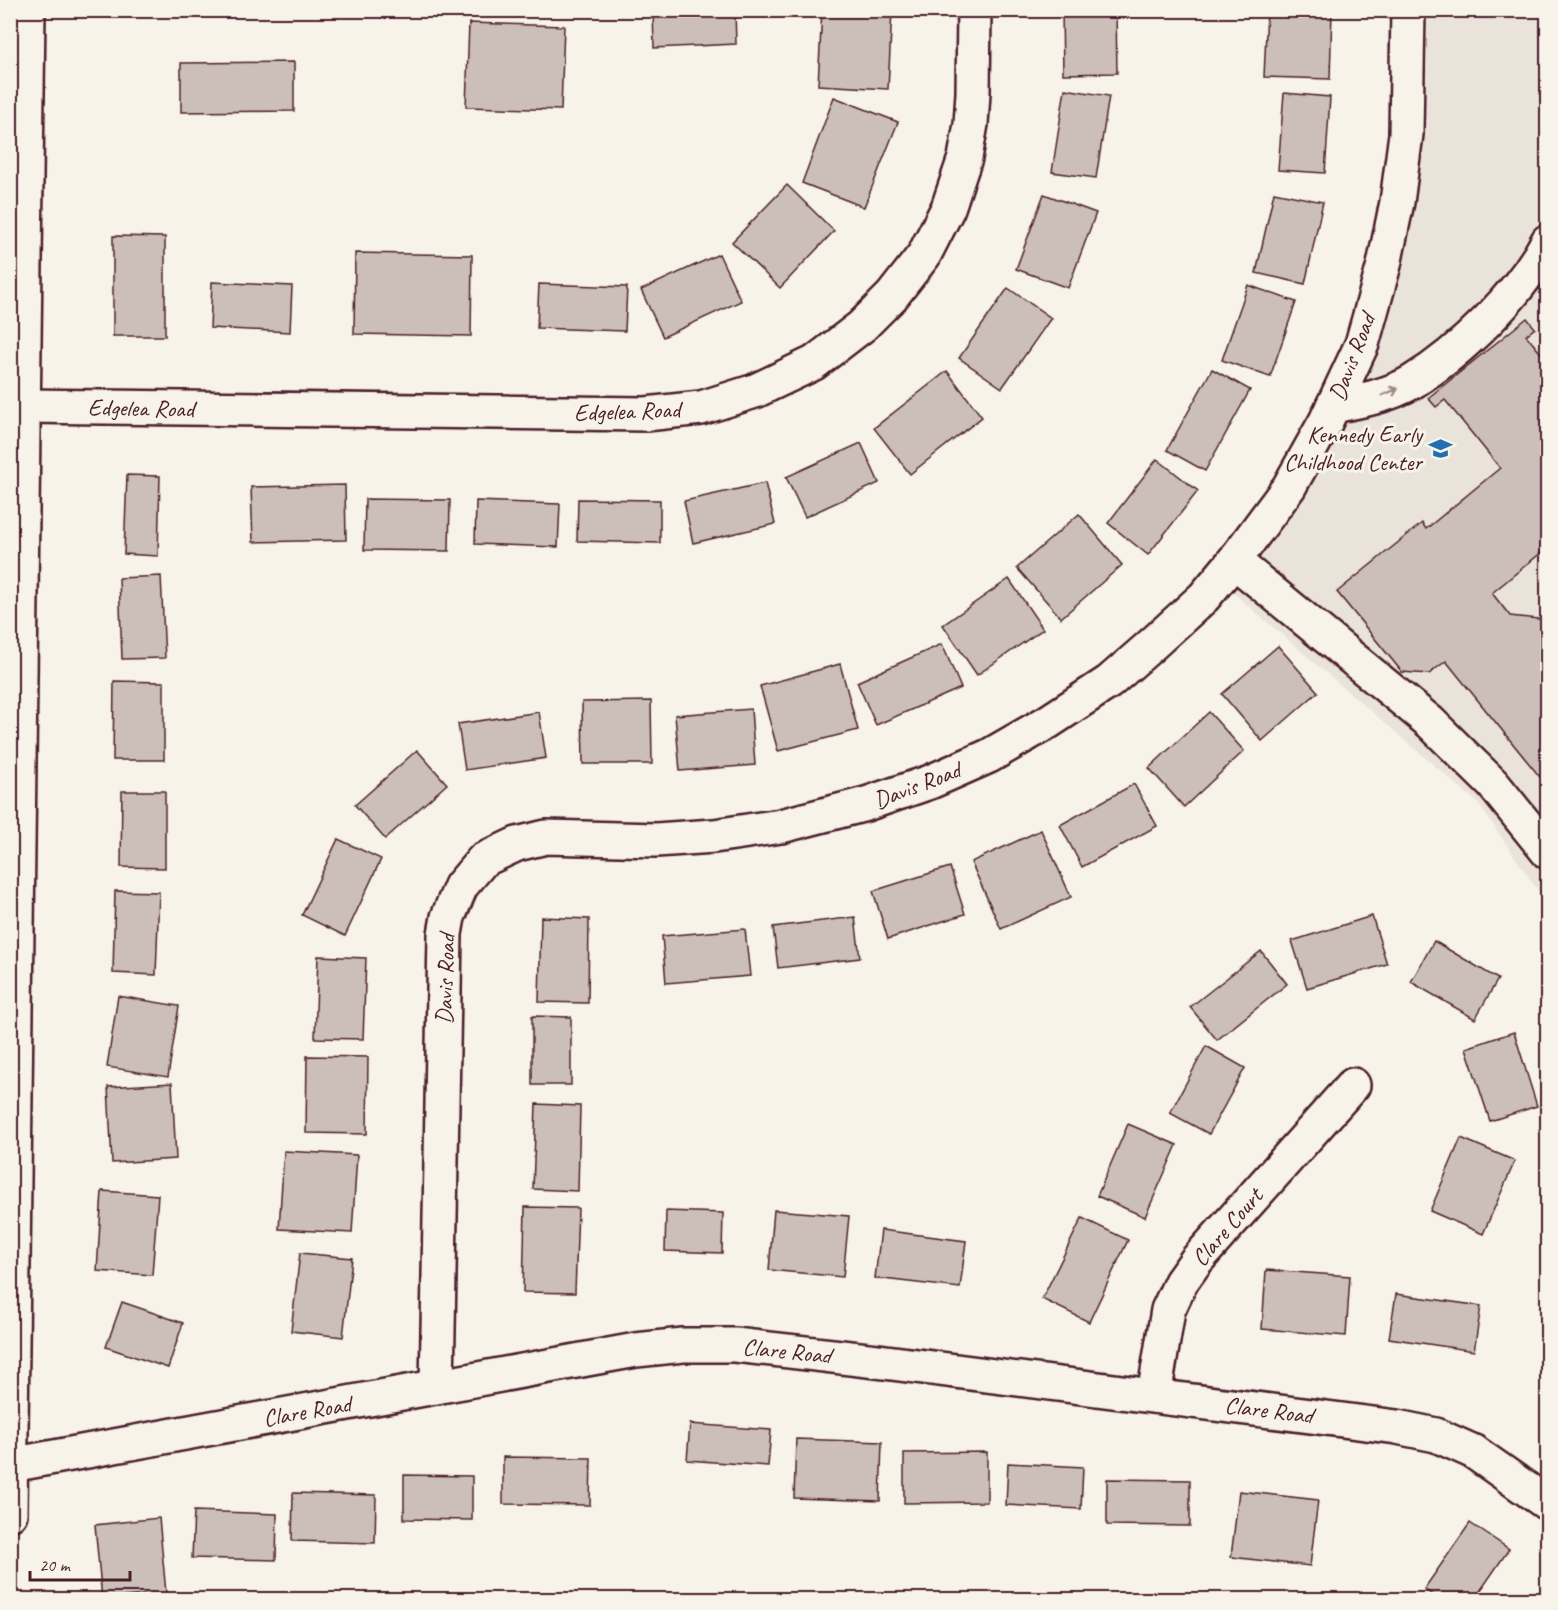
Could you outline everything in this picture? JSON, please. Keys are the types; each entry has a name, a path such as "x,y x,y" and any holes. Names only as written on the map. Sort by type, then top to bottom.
{"street":[{"path":"10,1514 27,10"},
{"name":"Edgelea Road","path":"22,406 646,414 701,408 755,391 814,363 862,327 892,296 924,255 948,208 965,158 971,124 973,93 974,10"},
{"name":"Davis Road","path":"437,1387 445,934 448,917 461,886 483,860 517,844 546,837 656,840 714,836 781,826 866,804 930,782 989,756 1048,722 1109,682 1149,648 1204,597 1289,487 1333,406 1362,344 1384,265 1397,202 1406,134 1408,10"},
{"path":"1333,406 1376,397 1411,383 1454,352 1501,308 1538,260 1548,242"},
{"path":"1234,561 1430,722 1493,784 1548,852"},
{"name":"Clare Court","path":"1154,1396 1168,1310 1180,1282 1196,1261 1353,1085"},
{"name":"Clare Road","path":"11,1465 636,1350 735,1345 1397,1426 1436,1435 1474,1452 1548,1504"}],"shaded area":[{"name":"Kennedy Early Childhood Center","path":"1427,11 1547,11 1547,904 1478,803 1232,592 1298,506 1321,467 1343,428 1385,328 1407,249 1423,158"}],"building":[{"path":"653,10 735,10 736,44 654,48"},
{"path":"822,10 892,10 888,89 818,85"},
{"path":"1062,10 1116,10 1117,73 1063,74"},
{"path":"1267,10 1332,10 1330,79 1264,77"},
{"path":"469,23 564,26 561,110 466,107"},
{"path":"294,62 294,111 181,112 181,63"},
{"path":"1065,89 1109,96 1096,178 1052,172"},
{"path":"1284,93 1330,97 1325,173 1278,170"},
{"path":"834,97 898,122 864,207 802,183"},
{"path":"787,185 834,231 780,288 732,242"},
{"path":"1274,192 1323,202 1305,284 1256,273"},
{"path":"1044,194 1096,213 1068,288 1016,269"},
{"path":"113,236 165,237 165,336 113,336"},
{"path":"355,253 472,255 471,336 354,334"},
{"path":"719,254 741,301 663,337 641,290"},
{"path":"212,282 292,286 290,332 210,328"},
{"path":"539,284 627,287 625,331 537,328"},
{"path":"1248,285 1296,302 1270,377 1222,360"},
{"path":"1008,288 1051,318 1002,388 959,358"},
{"path":"1527,318 1535,328 1526,335 1548,362 1548,547 1492,593 1510,616 1548,620 1548,787 1446,661 1429,674 1402,672 1337,592 1422,523 1426,529 1500,468 1445,400 1436,407 1428,398"},
{"path":"1212,369 1250,390 1205,471 1167,450"},
{"path":"947,371 982,417 910,474 874,428"},
{"path":"861,443 879,483 805,517 786,477"},
{"path":"1157,459 1198,491 1148,555 1108,523"},
{"path":"127,475 160,476 158,556 124,554"},
{"path":"765,483 775,524 693,543 684,501"},
{"path":"345,485 346,540 253,542 251,487"},
{"path":"365,499 450,500 449,551 364,550"},
{"path":"578,499 660,500 660,543 577,541"},
{"path":"476,501 560,504 558,547 475,544"},
{"path":"1079,514 1122,565 1061,618 1017,568"},
{"path":"161,576 165,658 122,659 119,578"},
{"path":"1009,579 1043,629 977,675 943,625"},
{"path":"942,644 961,688 876,725 857,682"},
{"path":"1278,646 1318,692 1262,741 1222,694"},
{"path":"840,664 858,730 778,751 760,686"},
{"path":"114,681 164,682 164,760 113,760"},
{"path":"651,701 652,764 583,764 582,702"},
{"path":"751,709 755,765 680,771 675,715"},
{"path":"539,712 546,758 465,770 458,724"},
{"path":"1209,712 1244,751 1184,807 1149,768"},
{"path":"417,750 447,784 385,839 355,805"},
{"path":"1134,784 1157,826 1082,867 1060,825"},
{"path":"122,791 165,791 165,868 121,867"},
{"path":"1041,830 1071,897 1001,929 971,862"},
{"path":"338,839 381,859 345,936 302,915"},
{"path":"950,867 965,914 888,939 873,891"},
{"path":"115,891 159,892 156,975 113,973"},
{"path":"1372,916 1387,964 1307,988 1292,941"},
{"path":"541,917 589,919 588,1003 539,1002"},
{"path":"855,917 860,958 778,968 773,927"},
{"path":"745,929 750,976 666,983 662,936"},
{"path":"1434,941 1498,979 1475,1019 1411,982"},
{"path":"1261,951 1287,984 1217,1040 1190,1007"},
{"path":"318,956 366,958 363,1039 315,1038"},
{"path":"118,996 179,1006 168,1077 107,1067"},
{"path":"532,1016 571,1017 571,1085 532,1085"},
{"path":"1514,1032 1537,1106 1490,1121 1466,1048"},
{"path":"1206,1046 1245,1068 1209,1134 1170,1113"},
{"path":"307,1056 368,1057 367,1134 306,1133"},
{"path":"172,1083 176,1159 112,1163 108,1087"},
{"path":"536,1104 580,1106 578,1191 533,1189"},
{"path":"1128,1124 1177,1145 1145,1217 1097,1196"},
{"path":"1461,1138 1515,1161 1483,1234 1430,1211"},
{"path":"284,1151 357,1155 352,1233 279,1229"},
{"path":"102,1191 158,1195 152,1275 97,1271"},
{"path":"525,1207 578,1208 575,1293 523,1292"},
{"path":"774,1210 849,1216 843,1277 769,1270"},
{"path":"666,1211 723,1213 722,1253 665,1251"},
{"path":"1082,1218 1128,1240 1089,1322 1042,1299"},
{"path":"881,1230 966,1241 960,1288 875,1278"},
{"path":"300,1253 352,1258 343,1337 291,1331"},
{"path":"1266,1270 1350,1276 1346,1336 1262,1329"},
{"path":"1396,1294 1481,1306 1474,1351 1389,1338"},
{"path":"122,1302 183,1323 168,1368 106,1347"},
{"path":"690,1424 771,1430 768,1466 687,1460"},
{"path":"796,1439 882,1442 880,1501 794,1498"},
{"path":"987,1452 987,1502 904,1503 904,1453"},
{"path":"503,1457 591,1458 590,1505 503,1504"},
{"path":"1008,1463 1083,1467 1081,1509 1006,1505"},
{"path":"404,1475 472,1476 472,1520 404,1519"},
{"path":"1107,1479 1190,1480 1190,1526 1107,1525"},
{"path":"1239,1491 1318,1500 1310,1566 1231,1557"},
{"path":"293,1493 376,1495 375,1543 292,1541"},
{"path":"194,1511 277,1514 276,1560 192,1558"},
{"path":"159,1518 166,1593 102,1599 95,1525"},
{"path":"1470,1523 1509,1549 1474,1600 1440,1600 1424,1589"}],"place":[{"name":"Kennedy Early Childhood Center","path":"1440,448"}]}
